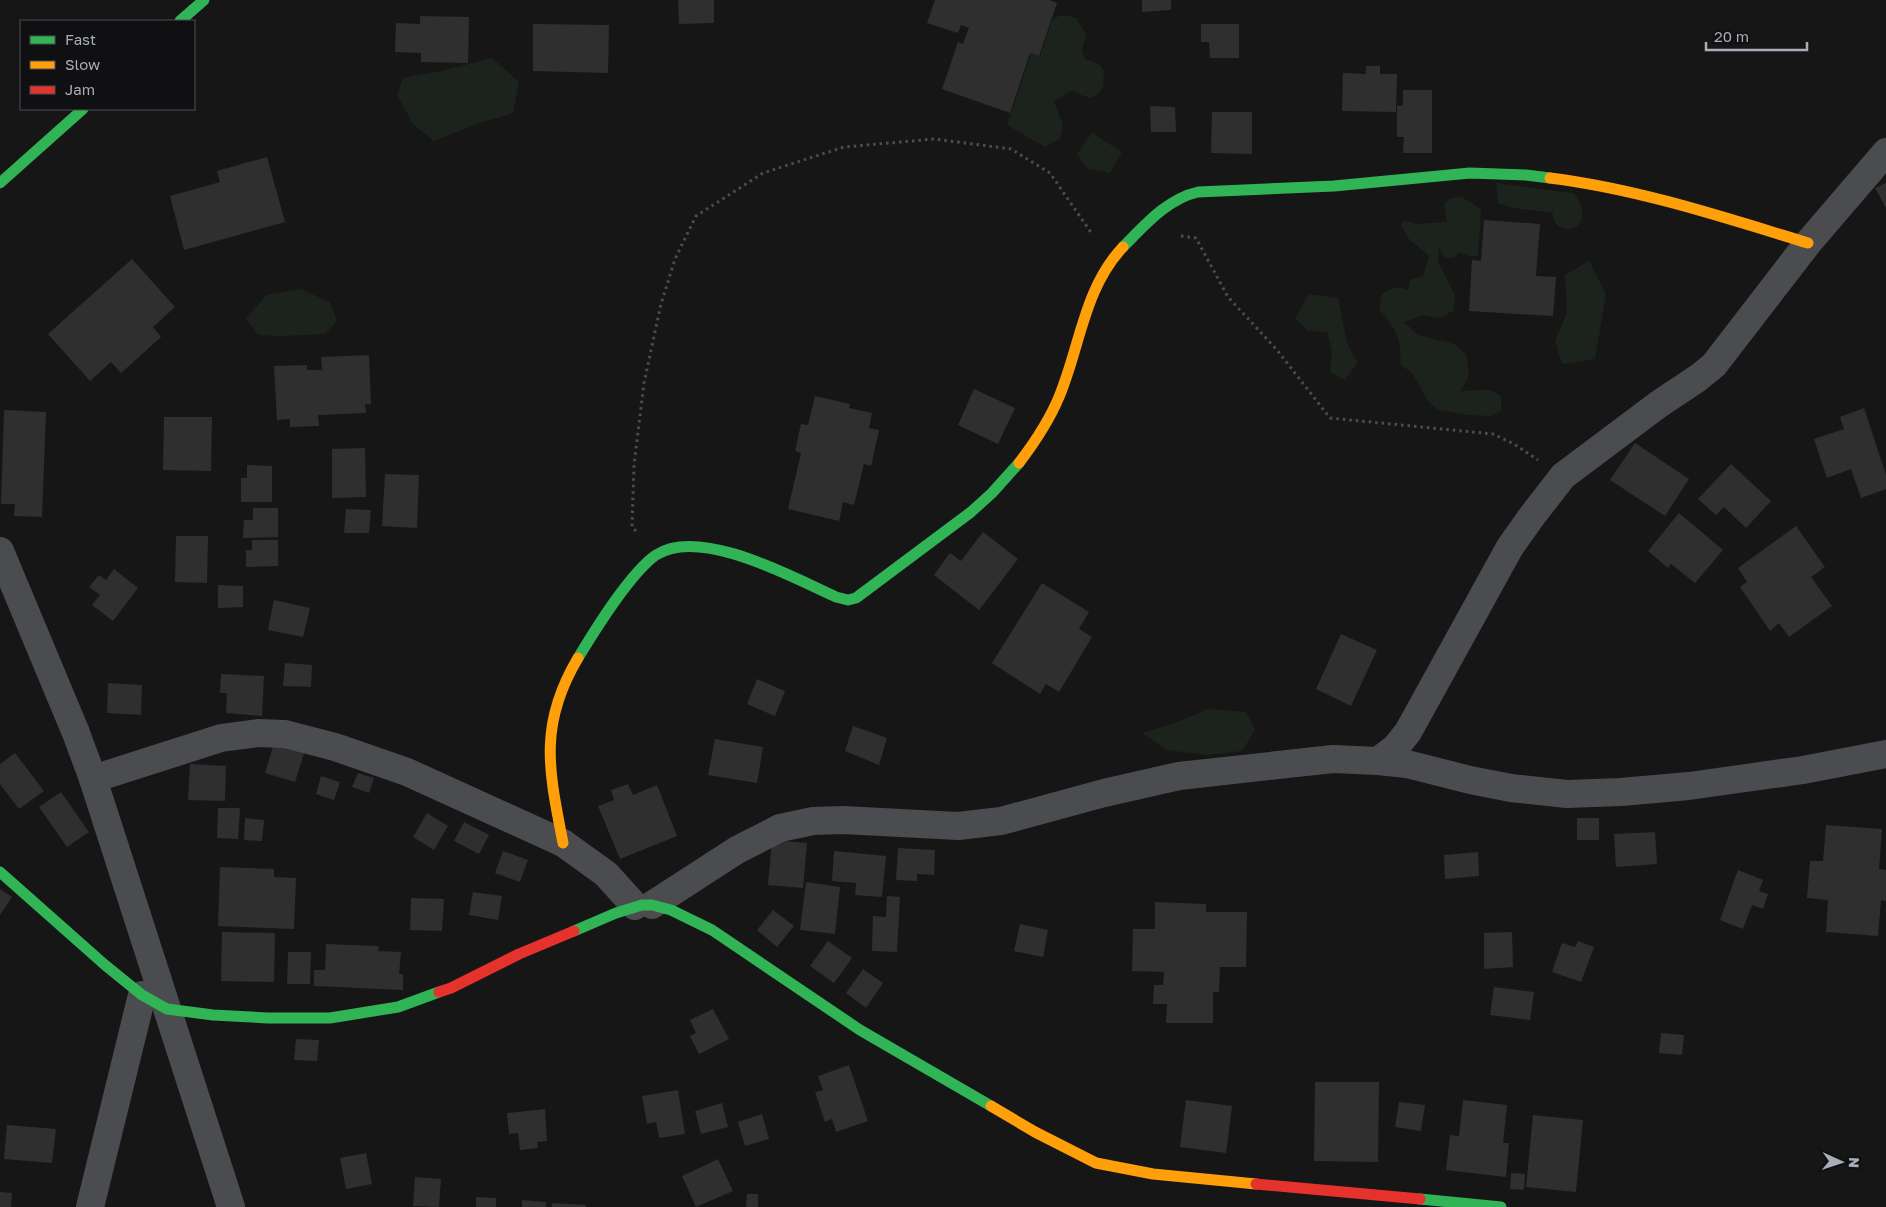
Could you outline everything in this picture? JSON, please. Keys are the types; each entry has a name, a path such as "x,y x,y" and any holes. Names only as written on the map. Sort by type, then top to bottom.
{"street":[{"path":"0,183 82,110"},
{"path":"1378,761 1396,747 1408,732 1510,547 1563,476 1714,365 1808,243 1886,152"},
{"path":"563,843 550,777 549,755 550,732 558,702 576,661 600,622 633,579 655,555 677,548 734,552 836,597 848,600 856,598 960,521 992,492 1019,462 1033,444 1054,410 1067,378 1078,335 1091,299 1111,261 1171,202 1190,192 1342,186 1452,174 1483,173 1559,178 1641,194 1808,243"},
{"path":"0,551 76,732 93,779 231,1207"},
{"path":"93,779 221,738 258,733 285,734 335,747 407,772 563,843 606,874 644,906 671,910 712,930 860,1030 1034,1132 1096,1163 1153,1174 1501,1207"},
{"path":"0,872 142,996 166,1009 240,1016 330,1018 398,1007 450,988 519,954 603,918 644,906 737,850 780,828 813,821 843,820 958,826 975,825 1001,821 1179,776 1333,759 1407,764 1511,788 1567,794 1621,792 1689,786 1803,770 1886,754"},
{"path":"90,1207 142,996"}],"path":[{"path":"655,555 632,526 634,465 644,383 661,304 675,259 696,216 763,173 844,147 934,138 1011,149 1050,173 1111,261"},
{"path":"1142,230 1196,238 1228,297 1277,350 1330,418 1493,434 1514,444 1563,476"}],"shaded area":[{"path":"1064,15 1076,18 1086,34 1082,50 1085,59 1099,64 1104,71 1103,88 1091,98 1073,90 1054,101 1063,125 1060,138 1045,147 1007,125 1031,54 1040,57 1053,18"},
{"path":"492,58 519,82 513,113 480,123 434,141 413,124 397,95 403,78"},
{"path":"1092,133 1122,152 1110,173 1088,169 1077,154"},
{"path":"1496,183 1573,193 1579,201 1582,218 1577,226 1571,229 1564,229 1555,223 1553,213 1514,208 1498,203"},
{"path":"1462,197 1481,209 1478,256 1469,256 1459,252 1454,258 1445,258 1439,247 1438,262 1455,295 1453,311 1440,318 1423,315 1404,322 1418,335 1454,344 1466,354 1469,375 1461,391 1487,390 1501,396 1501,411 1491,416 1467,415 1438,410 1428,401 1412,373 1400,364 1400,347 1397,334 1379,309 1382,294 1396,287 1408,290 1410,280 1423,276 1429,256 1409,239 1401,226 1404,220 1416,224 1447,222 1444,205 1451,198"},
{"path":"1589,261 1606,294 1595,359 1562,364 1555,341 1567,313 1565,275"},
{"path":"300,289 330,302 337,321 325,334 258,335 246,319 266,295"},
{"path":"1309,294 1338,298 1347,342 1357,363 1345,380 1330,372 1332,352 1327,332 1308,331 1295,318"},
{"path":"1208,709 1246,712 1255,730 1242,751 1207,755 1167,750 1142,733 1173,724"}],"building":[{"path":"678,0 714,0 714,23 679,24"},
{"path":"935,0 1049,0 1057,3 1039,56 1030,53 1010,113 942,89 958,42 963,44 969,28 961,25 958,33 927,23"},
{"path":"1142,0 1171,0 1171,10 1142,12"},
{"path":"420,16 469,17 468,63 421,62 421,53 395,52 396,23 420,24"},
{"path":"533,24 609,25 608,73 533,71"},
{"path":"1201,24 1239,24 1239,58 1210,58 1209,42 1201,42"},
{"path":"1366,66 1380,66 1380,74 1397,74 1396,112 1342,111 1343,73 1366,74"},
{"path":"1403,90 1432,90 1432,153 1403,153 1404,137 1397,137 1397,106 1403,105"},
{"path":"1150,106 1175,107 1176,132 1151,132"},
{"path":"1212,112 1252,112 1252,154 1211,153"},
{"path":"267,157 285,222 184,250 170,196 220,182 217,171"},
{"path":"1886,183 1886,208 1875,188"},
{"path":"1484,220 1540,224 1536,276 1556,277 1553,316 1469,311 1472,260 1481,261"},
{"path":"132,259 175,307 153,327 161,337 121,373 111,362 90,381 48,334"},
{"path":"369,355 371,404 365,404 366,413 318,415 319,426 290,427 290,419 277,420 274,366 307,365 307,370 322,370 321,357"},
{"path":"974,389 1015,408 998,444 958,425"},
{"path":"815,396 850,404 849,408 872,413 869,428 879,430 871,466 864,464 854,505 843,502 839,521 788,509 801,453 795,451 801,424 808,425"},
{"path":"1864,408 1886,475 1886,489 1861,498 1851,469 1827,478 1814,439 1844,429 1840,417"},
{"path":"4,410 46,412 42,517 14,516 15,504 1,504"},
{"path":"164,417 212,417 211,471 163,470"},
{"path":"1635,443 1689,479 1665,516 1610,480"},
{"path":"365,448 366,497 332,498 332,449"},
{"path":"1731,464 1771,501 1746,528 1724,507 1716,515 1698,499"},
{"path":"247,465 272,466 272,502 241,502 241,478 247,478"},
{"path":"385,474 419,475 417,528 382,526"},
{"path":"253,508 278,508 278,537 243,538 244,520 253,520"},
{"path":"346,509 371,510 369,533 344,533"},
{"path":"1679,513 1723,550 1695,583 1671,564 1668,568 1648,551"},
{"path":"1796,526 1825,567 1811,577 1832,606 1789,637 1779,623 1770,631 1740,587 1747,582 1738,568"},
{"path":"983,532 1018,559 979,610 934,575 950,553 961,561"},
{"path":"176,536 208,536 207,583 175,582"},
{"path":"252,540 278,540 278,566 246,567 246,550 252,550"},
{"path":"114,569 138,588 113,621 92,605 100,595 89,587 99,575 106,580"},
{"path":"1042,583 1089,612 1079,629 1092,637 1059,692 1046,684 1040,694 992,663"},
{"path":"218,585 243,586 243,607 218,608"},
{"path":"274,600 310,608 303,637 268,630"},
{"path":"1341,634 1377,650 1351,706 1316,689"},
{"path":"285,663 312,665 311,687 283,686"},
{"path":"221,674 264,676 262,716 226,713 227,693 220,693"},
{"path":"757,679 785,691 775,716 747,704"},
{"path":"108,683 142,685 141,715 107,713"},
{"path":"853,726 887,738 879,765 845,751"},
{"path":"715,739 763,747 757,783 708,775"},
{"path":"275,740 305,750 295,782 265,773"},
{"path":"15,753 44,791 19,809 0,784 0,764"},
{"path":"190,764 226,766 225,801 188,800"},
{"path":"358,773 374,778 369,793 352,787"},
{"path":"321,776 340,782 334,800 316,794"},
{"path":"628,784 633,795 657,785 677,836 620,859 598,806 614,800 611,790"},
{"path":"61,792 89,832 67,847 39,807"},
{"path":"218,808 240,808 238,839 217,838"},
{"path":"427,813 448,826 434,850 413,837"},
{"path":"245,818 264,820 262,841 244,840"},
{"path":"1577,818 1599,818 1599,840 1577,840"},
{"path":"464,822 489,835 479,854 454,841"},
{"path":"1826,825 1882,829 1879,869 1886,870 1886,901 1881,900 1878,936 1826,932 1828,900 1807,898 1810,861 1823,861"},
{"path":"1655,832 1657,864 1616,867 1614,834"},
{"path":"772,840 807,843 803,888 768,885"},
{"path":"898,848 935,850 934,875 917,874 917,881 896,880"},
{"path":"503,851 528,860 520,882 495,873"},
{"path":"834,851 886,856 882,897 855,895 856,883 832,881"},
{"path":"1478,852 1479,876 1445,879 1444,855"},
{"path":"220,867 274,869 274,877 296,878 294,929 218,926"},
{"path":"1738,870 1763,880 1759,891 1768,894 1763,909 1752,905 1743,929 1720,920"},
{"path":"806,882 840,887 835,934 800,930"},
{"path":"0,889 12,897 0,915"},
{"path":"473,892 502,896 498,920 469,915"},
{"path":"887,896 900,897 897,952 872,951 873,916 886,917"},
{"path":"411,898 444,899 442,931 410,930"},
{"path":"1155,902 1206,904 1206,912 1247,912 1246,967 1220,967 1219,992 1213,992 1213,1023 1166,1023 1167,1004 1153,1004 1154,985 1163,985 1164,972 1132,971 1133,929 1155,929"},
{"path":"773,910 794,926 777,947 757,930"},
{"path":"1020,924 1048,930 1043,957 1014,951"},
{"path":"222,932 275,933 274,982 221,981"},
{"path":"1512,932 1513,967 1484,969 1484,933"},
{"path":"828,941 852,958 834,983 810,966"},
{"path":"1578,941 1594,947 1581,982 1552,972 1562,943 1575,947"},
{"path":"326,944 379,946 378,951 401,952 399,974 403,974 403,990 314,986 314,970 325,970"},
{"path":"288,952 311,952 310,984 287,984"},
{"path":"863,969 883,983 866,1008 846,993"},
{"path":"1494,987 1534,992 1530,1020 1490,1015"},
{"path":"713,1009 729,1039 699,1054 690,1036 696,1033 690,1020"},
{"path":"1661,1033 1684,1035 1682,1055 1659,1053"},
{"path":"296,1039 319,1040 317,1061 294,1060"},
{"path":"849,1065 868,1121 836,1132 832,1119 825,1122 815,1092 823,1090 818,1076"},
{"path":"1315,1082 1379,1082 1378,1162 1314,1161"},
{"path":"678,1090 685,1134 659,1138 656,1122 647,1124 642,1096"},
{"path":"1186,1100 1232,1106 1226,1153 1180,1147"},
{"path":"1463,1100 1507,1105 1503,1143 1509,1143 1506,1177 1446,1170 1450,1135 1459,1136"},
{"path":"1399,1102 1425,1105 1421,1131 1395,1127"},
{"path":"722,1103 728,1127 701,1134 695,1111"},
{"path":"545,1109 547,1141 537,1142 538,1148 520,1150 518,1133 509,1134 507,1113"},
{"path":"762,1114 769,1139 745,1146 738,1122"},
{"path":"1533,1115 1583,1120 1576,1192 1526,1187"},
{"path":"7,1125 56,1129 52,1163 4,1159"},
{"path":"366,1153 372,1184 346,1189 340,1158"},
{"path":"718,1159 733,1191 696,1207 682,1176"},
{"path":"1511,1173 1525,1174 1524,1190 1510,1189"},
{"path":"415,1177 441,1179 439,1207 413,1206"},
{"path":"0,1192 12,1193 11,1207 0,1207"},
{"path":"747,1194 758,1194 758,1207 746,1207"},
{"path":"476,1197 496,1198 496,1207 476,1207"},
{"path":"522,1200 546,1202 546,1207 522,1207"},
{"path":"552,1203 586,1205 586,1207 552,1207"}],"traffic: fast":[{"path":"181,20 204,0"},
{"path":"0,183 82,110"},
{"path":"1123,247 1166,207 1176,200 1198,192 1334,186 1470,173 1550,178"},
{"path":"578,658 624,588 646,563 656,555 675,548 697,547 721,551 747,558 836,597 848,600 856,598 971,512 992,493 1019,463"},
{"path":"0,872 105,965 142,995 167,1009 213,1015 268,1018 330,1018 398,1007 439,992"},
{"path":"574,931 616,913 642,905 652,905 671,910 712,930 860,1030 991,1106"},
{"path":"1420,1199 1501,1207"}],"traffic: slow":[{"path":"1550,178 1615,189 1648,197 1808,243"},
{"path":"1019,463 1031,447 1055,406 1091,299 1110,263 1123,247"},
{"path":"563,843 554,793 550,749 557,705 565,682 578,658"},
{"path":"991,1106 1035,1132 1096,1163 1153,1174 1256,1184"}],"traffic: jam":[{"path":"439,992 451,988 519,954 574,931"},
{"path":"1256,1184 1420,1199"}]}
